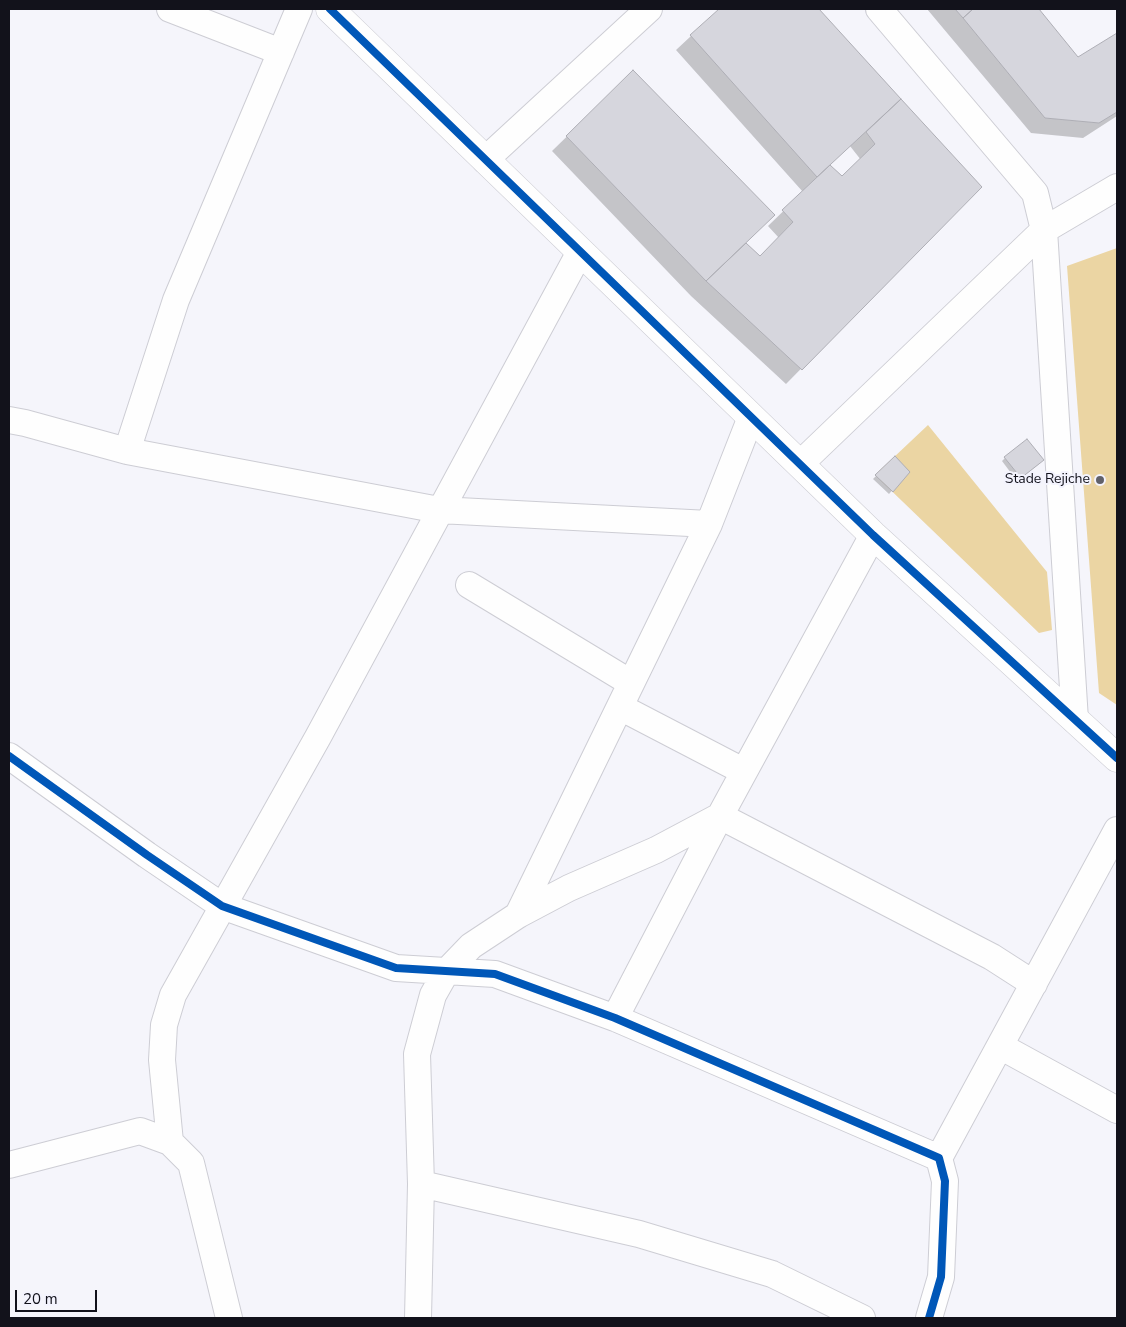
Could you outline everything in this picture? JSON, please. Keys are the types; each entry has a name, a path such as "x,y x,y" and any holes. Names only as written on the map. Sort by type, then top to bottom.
{"street":[{"path":"170,9 281,52"},
{"path":"128,451 176,300 299,9"},
{"path":"330,9 872,534 1117,758"},
{"path":"485,160 648,9"},
{"path":"879,9 1035,193 1044,230 1075,720"},
{"path":"800,464 1044,230 1117,187"},
{"path":"170,1142 162,1060 164,1026 173,995 318,737 580,252"},
{"path":"518,915 709,524 751,417"},
{"path":"9,420 128,451 439,510 709,524"},
{"path":"615,1018 720,816 872,534"},
{"path":"469,585 631,683"},
{"path":"620,706 744,771"},
{"path":"9,756 146,855 222,906 396,968 494,974 615,1018 940,1158"},
{"path":"418,1318 422,1184 417,1054 433,995 446,972 471,946 518,915 569,888 656,850 720,816"},
{"path":"720,816 992,957 1034,984"},
{"path":"929,1318 941,1277 945,1181 940,1158 1117,830"},
{"path":"1000,1046 1117,1110"},
{"path":"9,1165 140,1131 170,1142 191,1164 229,1318"},
{"path":"422,1184 639,1234 772,1274 862,1318"}],"shaded area":[{"name":"Stade Rejiche","path":"1117,248 1117,705 1099,693 1067,266"},
{"path":"928,425 1047,572 1052,630 1039,633 875,475"}],"building":[{"path":"719,9 819,9 901,99 817,177 690,35"},
{"path":"955,9 973,9 963,18"},
{"path":"973,9 1039,9 1078,57 1117,33 1117,112 1099,123 1045,118 963,18"},
{"path":"633,70 775,215 706,281 566,136"},
{"path":"901,99 982,187 802,370 706,281 746,243 760,256 793,222 782,210 830,165 842,176 875,144 866,132"},
{"path":"1027,439 1044,460 1021,478 1004,457"},
{"path":"895,456 910,472 893,492 875,475"}],"cycle path":[{"path":"330,9 873,535 1117,758"},
{"path":"9,756 222,906 396,968 495,974 615,1018 939,1158 945,1181 941,1277 929,1318"}],"place":[{"name":"Stade Rejiche","path":"1100,480"}]}
